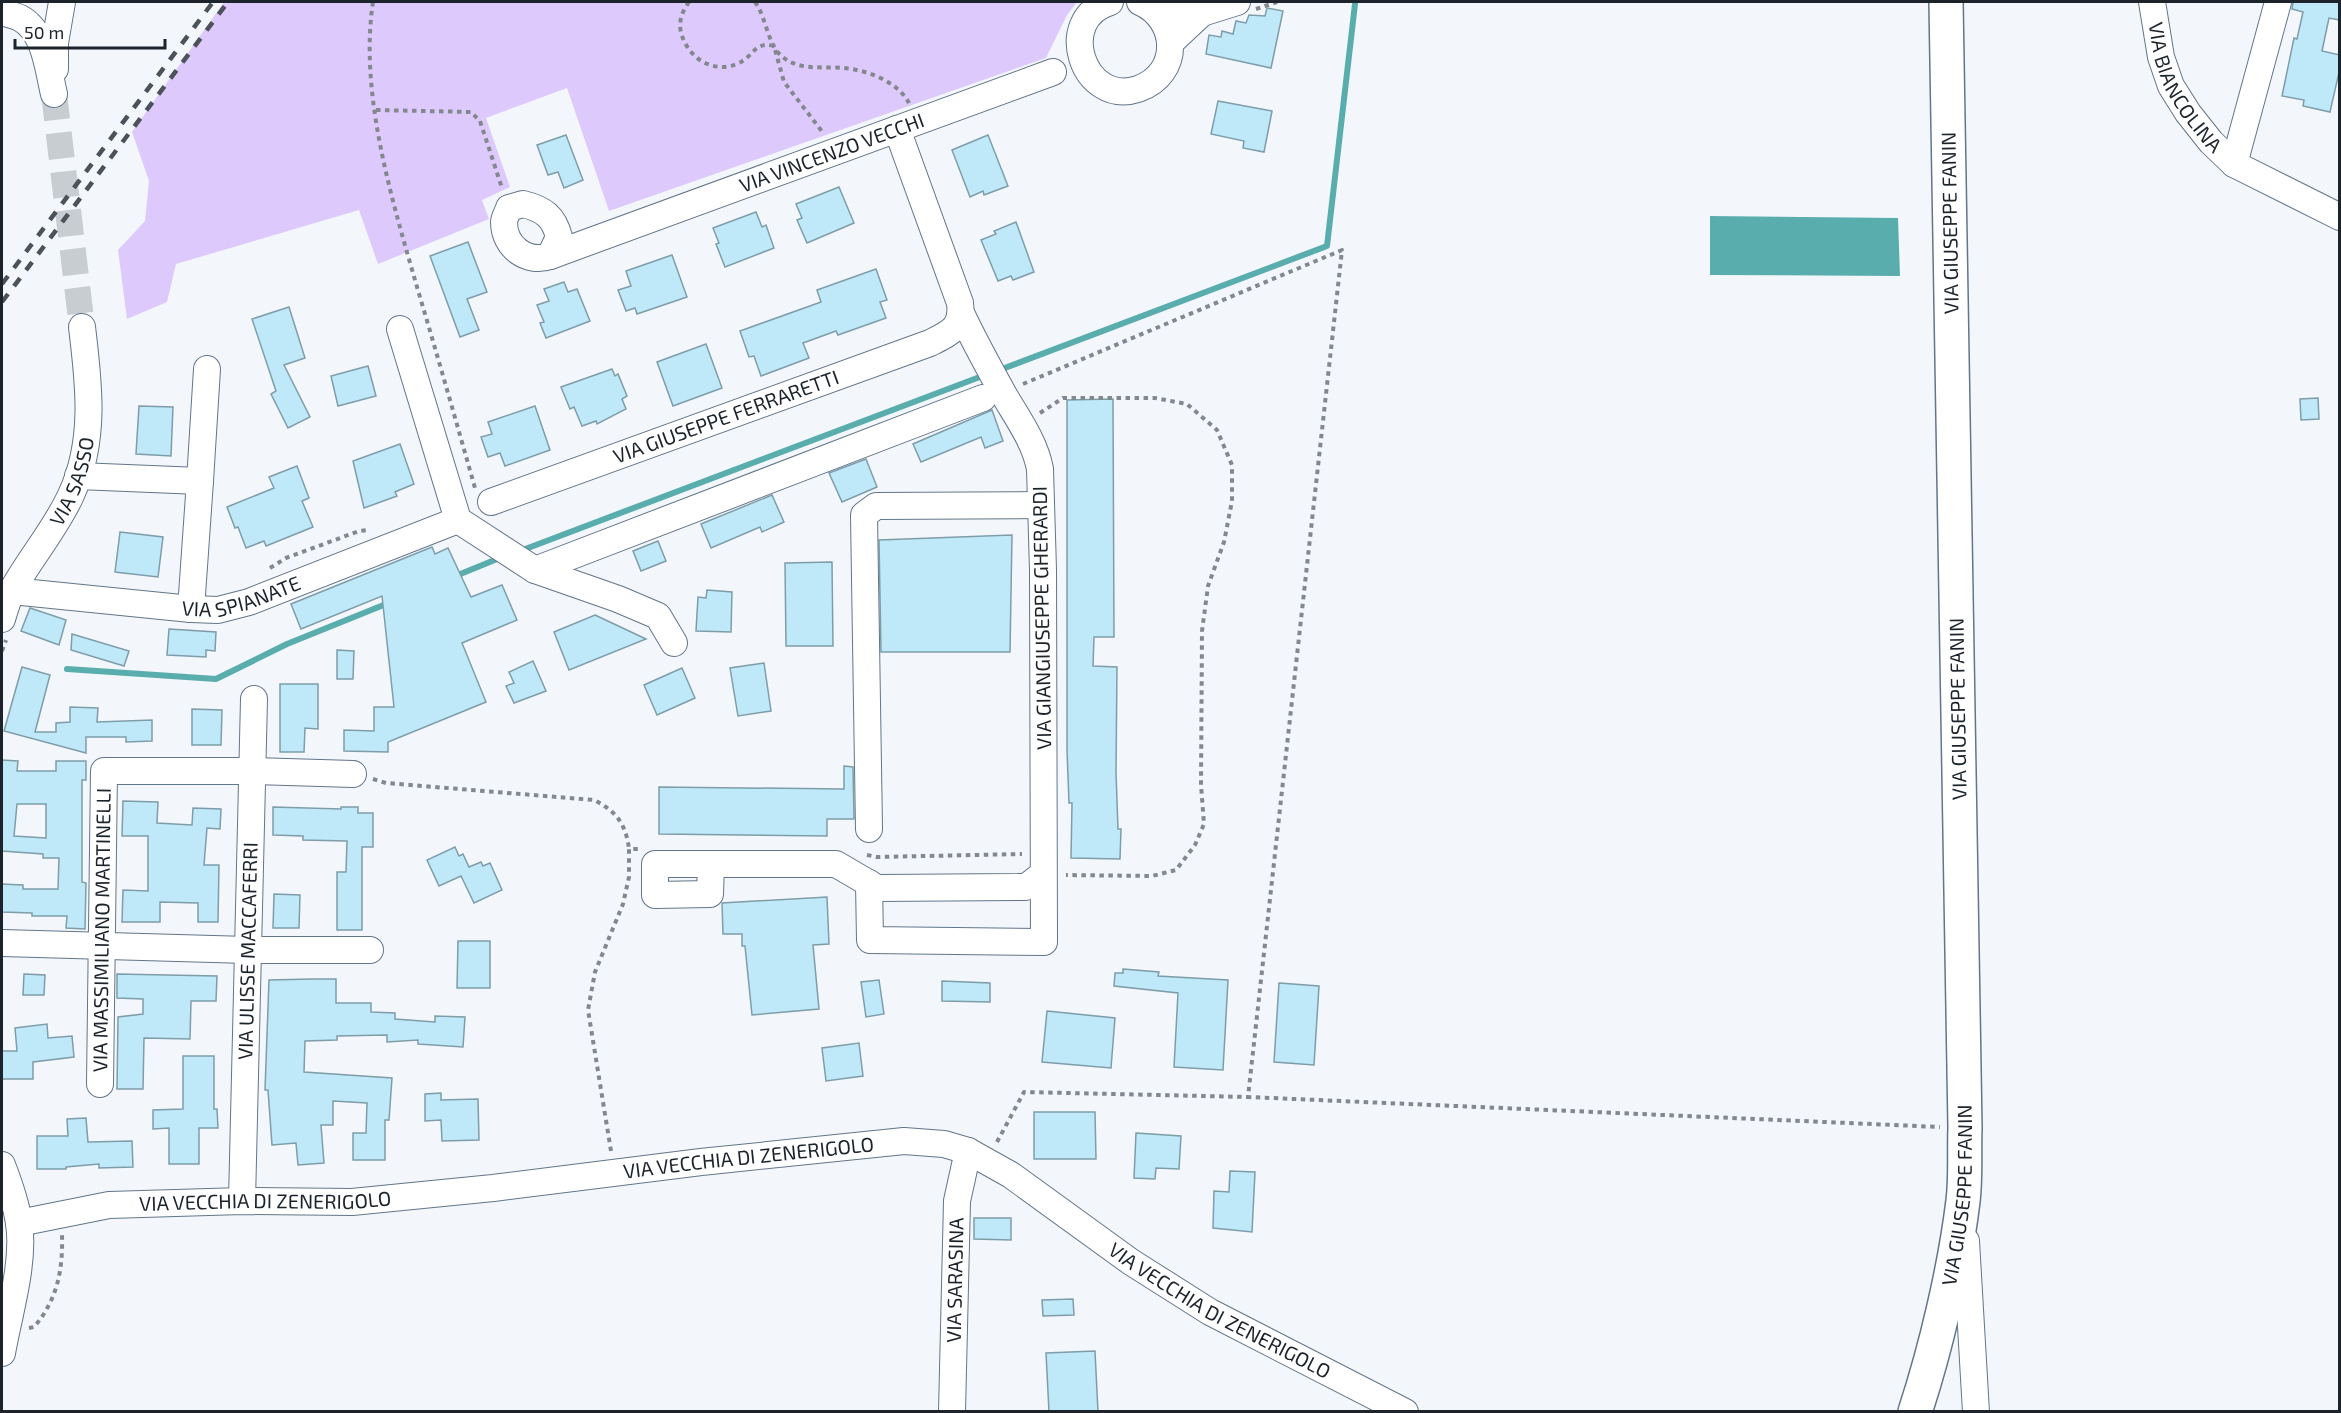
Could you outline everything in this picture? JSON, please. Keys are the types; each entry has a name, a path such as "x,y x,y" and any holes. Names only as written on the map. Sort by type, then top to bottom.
{"main road":[{"name":"VIA GIUSEPPE FANIN","path":"1915,1412 1947,1285 1963,1200 1965,1128 1947,2"}],"street":[{"path":"2,12 21,18 35,33 44,51 54,94 55,43 62,2"},
{"path":"1093,78 1082,62 1078,45 1082,27 1092,12 1110,2"},
{"path":"1148,6 1174,14 1202,13 1237,2"},
{"name":"VIA BIANCOLINA","path":"2151,2 2161,57 2170,86 2199,128 2234,164 2340,217"},
{"name":"VIA BIANCOLINA","path":"2234,164 2278,2"},
{"path":"1148,6 1167,27 1171,42 1202,13"},
{"name":"VIA VINCENZO VECCHI","path":"550,256 836,152 905,120 1053,72 1078,73 1119,91 1137,89 1155,80 1165,67 1171,51 1171,42"},
{"name":"VIA VINCENZO VECCHI","path":"1053,72 1078,45"},
{"name":"VIA GIANGIUSEPPE GHERARDI","path":"869,883 870,940 1044,942 1040,469 1037,454 1023,427 993,395 977,349 959,318 960,303 905,120"},
{"path":"524,204 536,207 550,216 559,237 550,256 538,260 526,257 517,250 508,236 504,221 509,208 524,204"},
{"name":"VIA VINCENZO VECCHI","path":"550,216 583,232 594,235 612,234"},
{"name":"VIA GIUSEPPE FERRARETTI","path":"491,502 930,343 950,332 959,318"},
{"name":"VIA SASSO","path":"2,619 12,591 71,495 86,447 89,420 88,374 82,327"},
{"path":"400,329 456,512 491,542 527,565 658,616 674,643"},
{"path":"191,609 207,369"},
{"path":"527,565 993,395"},
{"path":"78,476 200,481"},
{"path":"868,829 864,515 876,506 1041,505"},
{"name":"VIA SPIANATE","path":"12,591 191,609 218,609 249,602 456,512"},
{"name":"VIA ULISSE MACCAFERRI","path":"242,1201 254,699"},
{"name":"VIA MASSIMILIANO MARTINELLI","path":"100,1084 104,771 353,774"},
{"path":"711,864 836,864 877,888 1026,887 1043,864"},
{"path":"2,943 101,944 248,950 370,950"},
{"name":"VIA VECCHIA DI ZENERIGOLO","path":"19,1223 109,1205 242,1201 352,1202 904,1141 944,1144 978,1156 1011,1174 1131,1262 1210,1312 1405,1412"},
{"name":"VIA SARASINA","path":"952,1412 957,1201 978,1156"},
{"path":"2,1165 19,1223 19,1258 8,1286 2,1353"},
{"path":"1963,1200 1976,1412"}],"path":[{"path":"373,2 371,76 393,202 477,494 456,512"},
{"path":"689,2 682,12 680,30 687,49 699,60 713,66 727,67 741,63 759,47 766,44 774,46 784,58 808,68 844,68 892,83 907,99 905,120"},
{"path":"755,2 774,46 784,82 816,121 836,152"},
{"path":"376,110 471,112 480,121 509,208"},
{"path":"993,395 1342,249 1248,1097"},
{"path":"859,853 877,856 1043,864 1152,876 1176,870 1195,845 1204,824 1201,775 1202,631 1208,586 1224,542 1232,501 1232,465 1217,430 1187,404 1155,398 1063,398 1046,408 1023,427"},
{"path":"353,774 386,783 594,800 607,806 620,818 627,835 629,877 623,904 595,972 588,1010 615,1173"},
{"path":"629,849 641,849"},
{"path":"978,1156 1024,1092 1248,1097 1965,1128"},
{"path":"6,1326 20,1329 34,1327 47,1312 61,1268 59,1214"}],"shaded area":[{"path":"224,2 1077,2 1067,15 1046,58 609,211 567,88 486,118 510,187 482,200 489,219 378,264 359,210 176,264 167,302 127,319 118,250 145,221 149,181 132,132"}],"water":[{"path":"1710,216 1898,218 1900,276 1710,275"}],"building":[{"path":"2293,2 2340,2 2340,20 2329,18 2322,51 2340,55 2340,68 2330,112 2303,106 2304,100 2282,96 2294,38 2297,39 2303,12 2292,9"},
{"path":"1267,8 1283,11 1271,68 1206,54 1209,35 1221,37 1222,31 1233,34 1236,21 1246,23 1249,15 1265,16"},
{"path":"1218,101 1272,111 1264,152 1243,148 1244,141 1211,134"},
{"path":"566,135 583,180 564,188 558,172 548,175 537,145"},
{"path":"988,135 1008,186 984,195 983,191 970,197 952,150"},
{"path":"839,187 854,223 807,243 797,220 802,218 796,204"},
{"path":"756,212 762,227 766,225 774,248 725,267 716,244 719,243 713,228"},
{"path":"1016,222 1034,272 1013,280 1011,276 998,281 981,240 996,234 994,231"},
{"path":"468,242 487,292 467,299 479,330 460,337 430,256"},
{"path":"672,255 687,297 637,314 635,308 626,311 618,290 631,286 626,271"},
{"path":"876,269 887,300 880,302 886,318 838,335 836,331 803,343 809,358 761,376 754,356 749,357 740,331 821,302 817,290"},
{"path":"564,282 568,292 577,289 590,321 546,338 540,323 544,322 537,305 549,301 544,289"},
{"path":"289,307 305,358 284,365 310,417 288,428 271,394 276,391 252,319"},
{"path":"706,344 722,388 673,406 657,362"},
{"path":"368,366 376,396 338,406 331,376"},
{"path":"612,369 615,376 618,374 627,396 622,399 626,409 597,424 596,421 582,426 574,407 570,409 561,387"},
{"path":"2318,398 2319,419 2301,420 2300,399"},
{"path":"1113,399 1114,637 1094,637 1093,666 1117,667 1116,772 1118,829 1121,829 1120,859 1071,858 1072,803 1069,803 1067,750 1067,400"},
{"path":"139,406 173,407 171,456 136,454"},
{"path":"535,406 550,450 505,466 500,453 488,457 481,437 492,434 488,422"},
{"path":"992,410 1003,441 985,448 981,437 921,462 913,444"},
{"path":"400,444 414,484 395,492 397,496 364,508 353,461"},
{"path":"866,459 877,487 842,502 829,473"},
{"path":"297,466 309,498 302,501 313,527 266,546 264,541 246,548 227,507 274,488 269,477"},
{"path":"772,495 784,522 762,532 760,527 711,548 701,524"},
{"path":"120,532 163,537 158,577 115,572"},
{"path":"1012,535 1010,652 881,652 879,540"},
{"path":"658,541 666,561 641,571 633,551"},
{"path":"432,547 435,554 448,548 471,597 502,585 517,620 462,643 486,702 388,742 388,752 344,751 344,730 374,731 374,707 394,707 382,596 301,629 291,604"},
{"path":"832,562 833,646 786,646 785,563"},
{"path":"707,590 732,592 731,632 696,631 698,597 706,598"},
{"path":"30,608 66,620 59,645 21,631"},
{"path":"595,615 646,639 569,670 554,632"},
{"path":"169,629 216,632 215,651 206,650 206,657 167,655"},
{"path":"72,634 129,651 124,666 71,650"},
{"path":"337,650 354,651 353,679 337,679"},
{"path":"533,661 546,691 514,703 506,686 514,683 509,672"},
{"path":"764,663 771,711 738,716 730,668"},
{"path":"22,667 50,675 35,732 56,732 56,723 70,722 70,707 98,708 97,722 152,720 152,741 126,742 126,737 86,737 86,753 4,731"},
{"path":"682,668 695,698 657,715 644,685"},
{"path":"280,684 318,684 318,729 305,728 304,752 280,752"},
{"path":"192,709 222,710 221,745 192,745"},
{"path":"2,760 18,761 17,771 56,771 56,761 86,761 86,780 82,780 82,882 86,883 85,929 66,928 67,916 32,916 32,913 2,912 2,884 23,885 23,889 58,889 59,858 43,858 43,854 2,851","holes":["17,804 46,804 46,838 14,836"]},
{"path":"844,766 853,767 854,819 827,819 827,836 659,834 659,787 844,789"},
{"path":"123,801 158,802 157,823 192,825 193,808 221,809 220,829 207,828 204,865 219,865 218,922 198,922 198,903 160,902 160,922 122,922 123,890 148,891 148,836 122,836"},
{"path":"273,807 341,809 341,807 358,807 358,813 373,813 373,847 362,847 362,930 337,930 337,872 346,872 347,841 303,840 303,836 273,835"},
{"path":"455,847 459,856 463,854 469,867 481,862 483,866 490,863 502,890 474,903 461,876 439,886 427,860"},
{"path":"274,894 300,895 299,928 273,928"},
{"path":"827,897 829,944 813,945 819,1009 752,1015 742,934 723,934 722,903"},
{"path":"458,941 490,941 490,988 457,988"},
{"path":"1123,969 1159,972 1158,976 1228,980 1223,1070 1174,1067 1178,993 1114,986 1115,973 1123,973"},
{"path":"24,974 45,975 44,995 23,995"},
{"path":"117,974 217,976 216,1001 191,1001 190,1039 144,1038 143,1089 117,1089 118,1017 143,1014 143,999 117,998"},
{"path":"336,979 336,1003 371,1003 371,1012 395,1013 395,1019 435,1022 435,1016 465,1017 463,1047 418,1044 418,1040 387,1042 387,1035 337,1036 337,1040 305,1041 304,1072 392,1078 389,1120 385,1120 385,1160 353,1160 353,1133 366,1133 367,1103 333,1101 333,1125 321,1125 324,1163 298,1165 296,1143 272,1145 268,1090 265,1090 269,980"},
{"path":"879,980 884,1014 866,1017 861,982"},
{"path":"942,981 990,983 990,1002 942,1001"},
{"path":"1279,983 1319,986 1314,1065 1274,1062"},
{"path":"1047,1011 1115,1018 1111,1068 1042,1062"},
{"path":"47,1024 48,1038 72,1036 74,1057 33,1062 33,1079 2,1079 2,1051 17,1051 15,1028"},
{"path":"859,1043 863,1076 826,1081 822,1048"},
{"path":"183,1056 214,1056 214,1109 217,1109 218,1128 199,1128 199,1164 169,1164 169,1128 153,1129 153,1110 183,1109"},
{"path":"441,1093 441,1100 478,1099 479,1140 442,1141 441,1120 425,1121 425,1094"},
{"path":"1034,1112 1095,1112 1096,1159 1034,1159"},
{"path":"86,1118 88,1142 132,1141 133,1167 99,1168 99,1164 66,1167 66,1169 37,1169 37,1136 68,1136 67,1119"},
{"path":"1136,1133 1181,1136 1179,1169 1156,1168 1155,1179 1134,1178"},
{"path":"1230,1171 1255,1172 1252,1232 1213,1228 1214,1191 1229,1192"},
{"path":"974,1218 1011,1218 1011,1240 974,1239"},
{"path":"1073,1299 1074,1315 1043,1316 1042,1300"},
{"path":"1095,1351 1098,1412 1049,1412 1046,1353"}],"waterway":[{"path":"997,371 1327,246 1355,4"},
{"path":"520,551 985,375"},
{"path":"453,577 502,557"},
{"path":"67,669 216,679 287,644 391,602"}],"tunnel":[{"path":"54,94 82,327"}],"railway":[{"path":"2,284 213,2"},
{"path":"2,302 228,2"}]}
